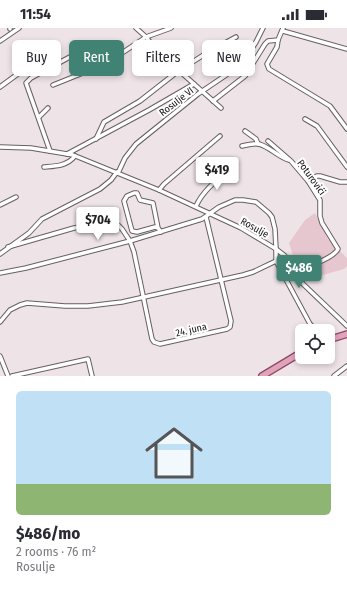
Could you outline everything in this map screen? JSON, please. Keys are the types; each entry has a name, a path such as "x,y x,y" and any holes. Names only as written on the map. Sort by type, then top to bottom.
{"main road":[{"path":"335,337 347,334"},
{"path":"262,376 295,356"}],"street":[{"path":"10,28 12,33"},
{"path":"0,41 19,28"},
{"path":"136,28 148,40"},
{"path":"53,85 88,71 116,57 146,37 171,28"},
{"name":"Rosulje VI","path":"118,173 125,158 136,144 244,61 263,28"},
{"path":"347,49 283,29 267,64 269,69 330,106 347,129"},
{"path":"194,61 236,37"},
{"path":"213,101 245,76 268,41 278,40"},
{"path":"50,151 26,83 32,78 69,58"},
{"path":"0,87 15,76"},
{"path":"96,139 104,122 140,101 171,76"},
{"path":"185,76 221,108"},
{"path":"67,154 194,84"},
{"path":"39,118 48,108"},
{"path":"305,119 317,126 347,168"},
{"path":"246,132 256,139 258,144"},
{"path":"159,190 220,136"},
{"name":"Poturovići","path":"268,141 291,161 308,181 320,200 320,216 322,223 338,249 335,254 294,271"},
{"path":"242,146 258,144 291,161"},
{"name":"Rosulje","path":"0,147 32,148 75,156 196,206 241,228 285,256 294,271 321,302 347,326"},
{"path":"44,167 58,166 66,163 75,156"},
{"path":"196,206 211,185 231,170"},
{"path":"0,254 29,232 42,219 100,189 118,173"},
{"path":"308,181 320,176 340,182 347,182"},
{"path":"137,193 140,200 153,203 160,230 155,228 137,232 132,231 124,201 127,196 137,193"},
{"path":"0,205 16,197"},
{"path":"0,273 26,268 130,241 160,230 202,219 219,207 235,200 256,202 272,217 275,229 276,261 310,324"},
{"path":"206,217 222,280"},
{"name":"24. juna","path":"8,247 74,228 110,222 118,225 126,233 130,241 144,297 152,339 157,344 227,329 230,327 231,321 222,280"},
{"path":"0,322 8,311 20,305 88,306 122,302 253,272 276,261"},
{"path":"0,356 8,376"},
{"path":"12,376 33,374 88,359 92,376"},
{"path":"334,376 347,366"}],"shaded area":[{"path":"315,213 328,239 347,258 347,266 344,269 312,278 300,278 289,243 305,220"}]}
